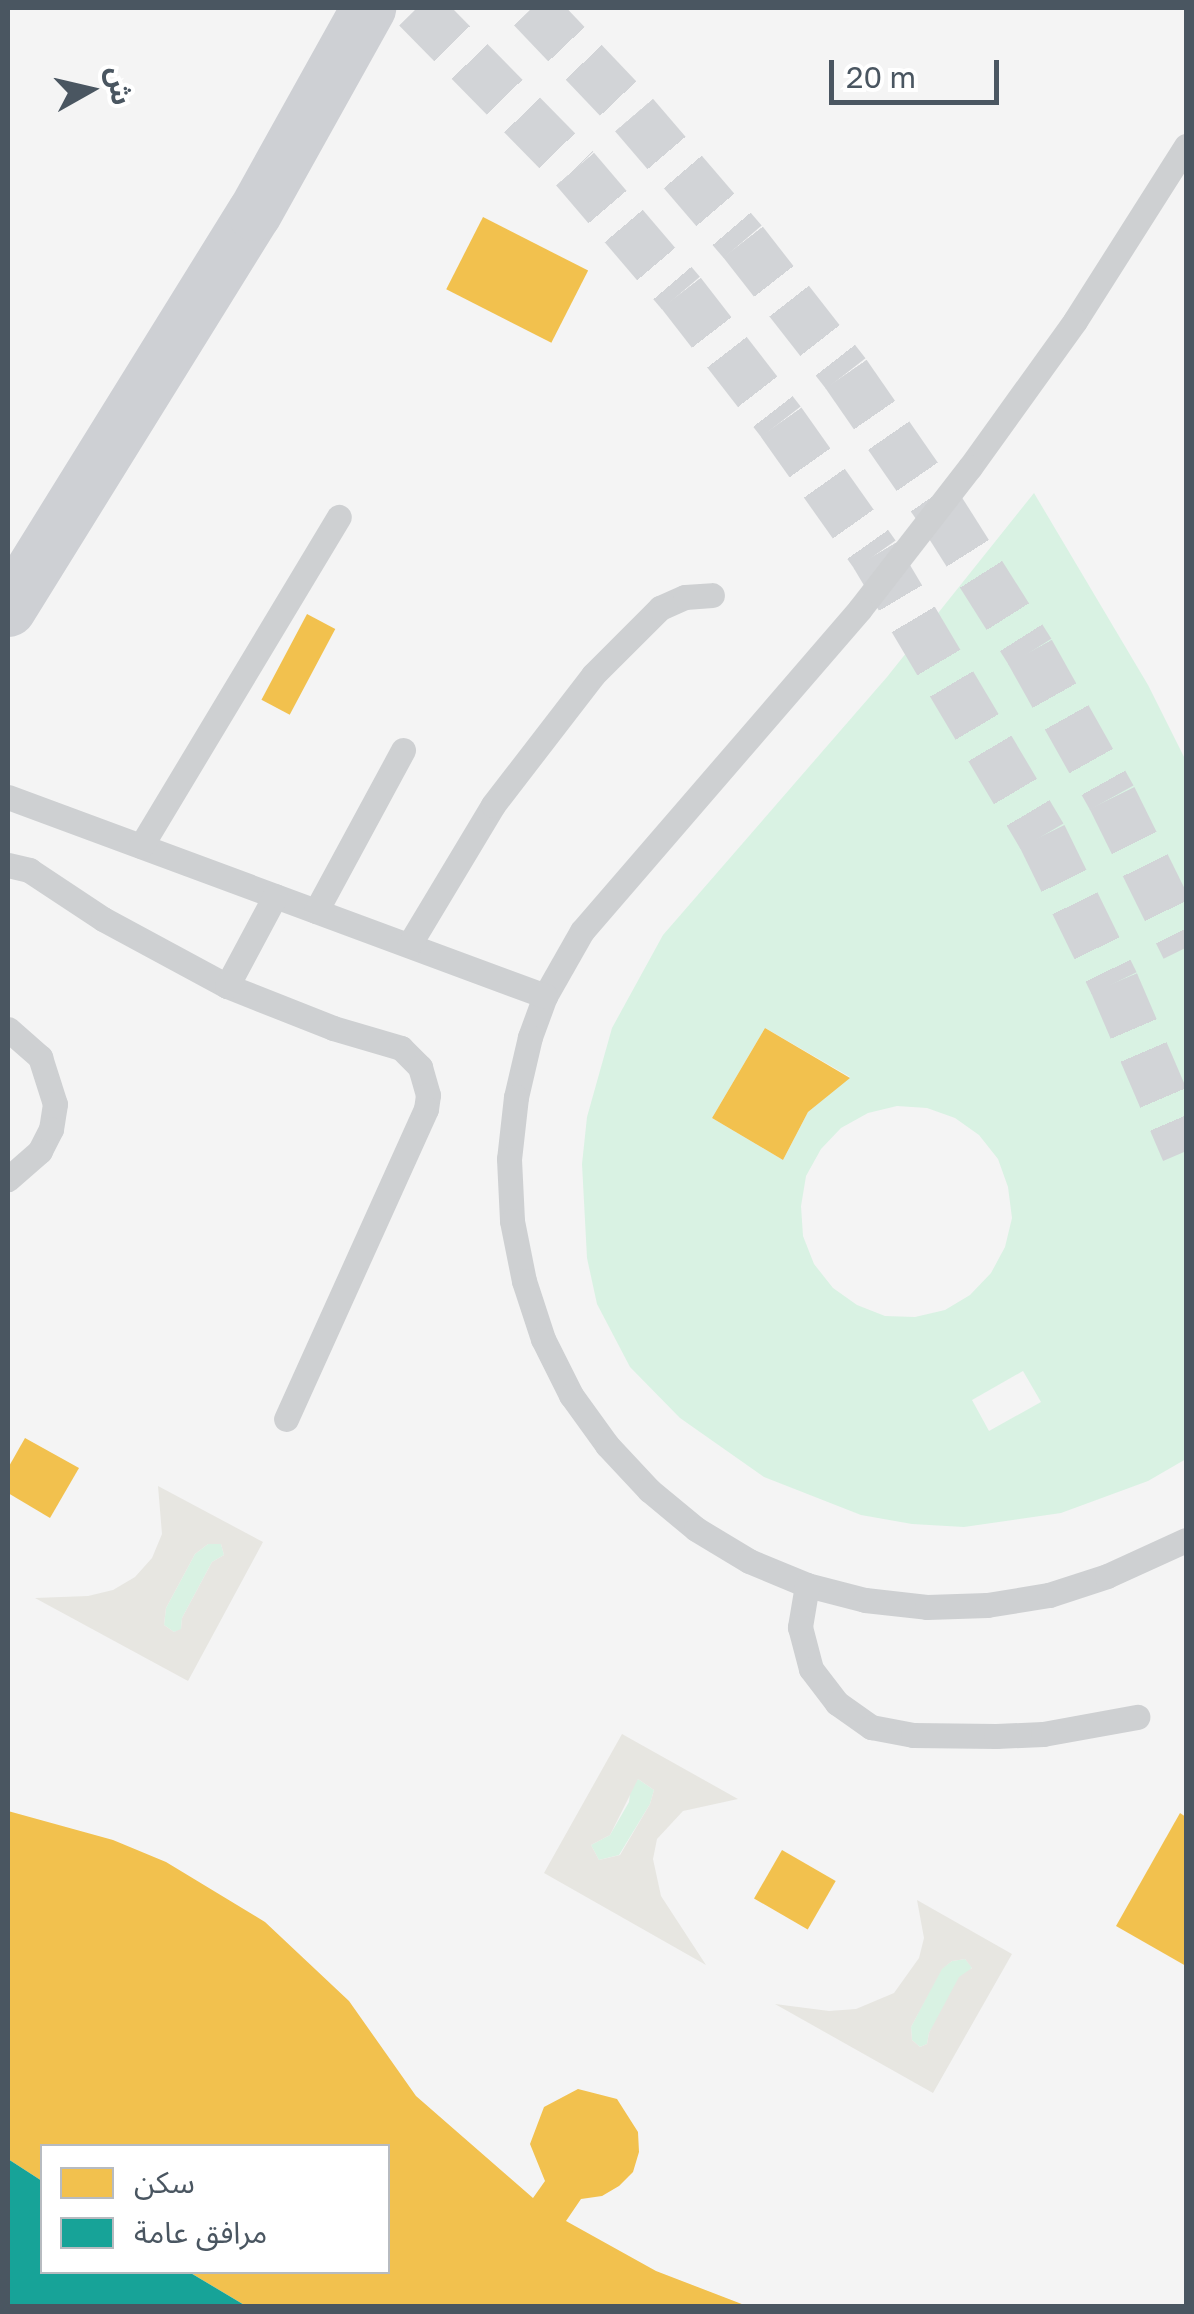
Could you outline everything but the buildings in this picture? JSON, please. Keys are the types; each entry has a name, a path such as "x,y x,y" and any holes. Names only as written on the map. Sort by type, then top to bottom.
{"main road":[{"path":"8,609 254,213 368,8"}],"lane":[{"path":"1186,146 1075,320 970,467 848,622 628,872 582,930 545,996 516,1097 509,1159 512,1220 524,1281 543,1339 580,1408 606,1445 649,1490 696,1528 749,1561 807,1585 896,1604 987,1605 1048,1595 1107,1576 1186,1540"},
{"path":"141,846 339,518"},
{"path":"409,945 493,805 594,676 660,608 685,597 712,595"},
{"path":"316,911 403,750"},
{"path":"8,796 545,996"},
{"path":"8,865 29,870 118,928 228,986 297,1015 400,1048 420,1067 428,1095 420,1123 286,1419"},
{"path":"228,986 275,896"},
{"path":"8,1029 40,1057 55,1104 51,1129 40,1151 8,1179"},
{"path":"807,1585 800,1627 811,1669 837,1704 872,1727 914,1735 996,1736 1044,1734 1137,1718"}],"green space":[{"path":"1034,493 1148,685 1186,761 1186,1459 1148,1481 1061,1513 964,1527 912,1524 861,1515 764,1477 680,1418 630,1367 597,1304 587,1258 582,1164 587,1117 612,1028 663,935 887,677","holes":["765,1028 850,1077 808,1112 783,1160 712,1118","897,1106 927,1108 955,1118 979,1135 998,1159 1008,1187 1012,1218 1005,1247 991,1273 970,1295 945,1310 915,1317 885,1316 857,1305 833,1288 814,1264 803,1236 801,1206 806,1176 821,1149 841,1128 868,1113","1023,1371 1041,1402 989,1431 972,1400"]},
{"path":"208,1544 221,1544 224,1555 212,1562 182,1618 181,1630 174,1632 164,1625 166,1608 195,1554"},
{"path":"638,1779 654,1790 650,1804 619,1855 599,1860 591,1845 610,1835 629,1802 631,1786"},
{"path":"965,1959 972,1967 929,2033 927,2044 920,2047 912,2040 911,2027 941,1969 952,1961"}],"sand":[{"path":"158,1486 263,1542 188,1681 35,1598 88,1596 113,1590 135,1577 152,1558 162,1534","holes":["208,1544 221,1544 224,1555 212,1562 182,1618 181,1629 174,1632 164,1625 166,1608 195,1554"]},
{"path":"622,1734 738,1799 683,1811 657,1839 653,1859 661,1896 706,1965 544,1873","holes":["638,1779 654,1790 620,1855 599,1860 591,1845 610,1835"]},
{"path":"917,1900 1012,1954 933,2093 775,2004 829,2011 856,2009 894,1993 919,1958 924,1938","holes":["965,1959 972,1968 959,1977 927,2044 920,2047 912,2040 911,2027 942,1969 952,1961"]}],"tunnel":[{"path":"417,8 575,169 681,293 781,422 875,555 1042,836 1114,983 1186,1151"},
{"path":"532,8 634,115 743,242 846,374 941,511 1030,652 1112,798 1186,948"}]}
